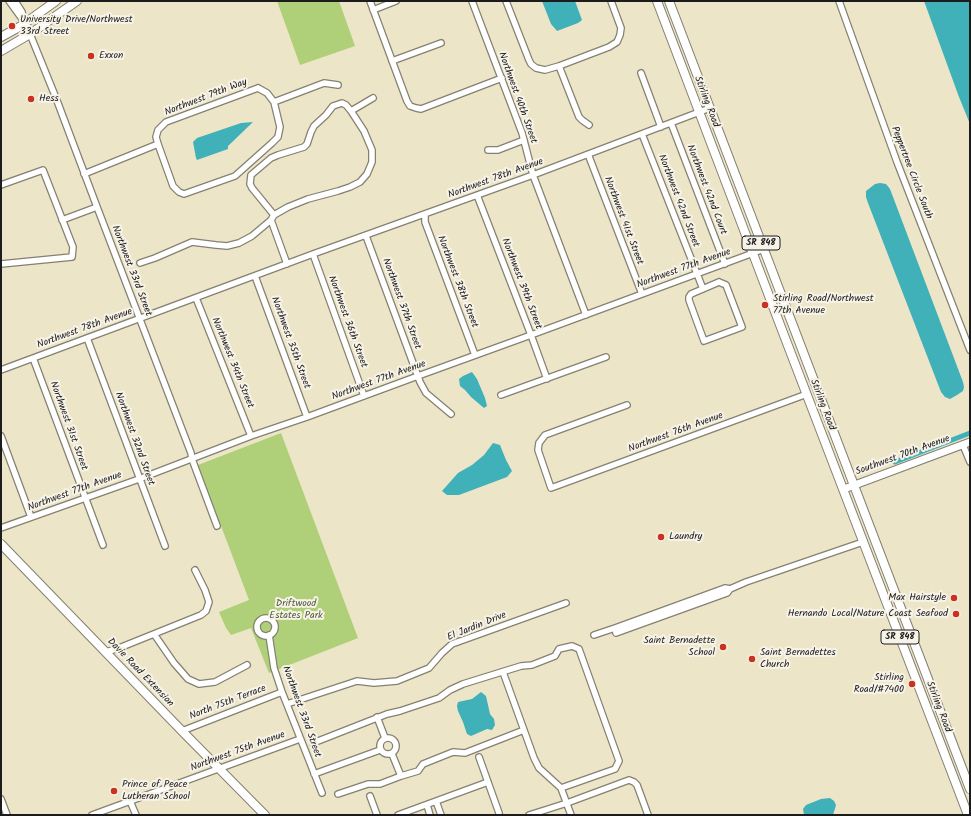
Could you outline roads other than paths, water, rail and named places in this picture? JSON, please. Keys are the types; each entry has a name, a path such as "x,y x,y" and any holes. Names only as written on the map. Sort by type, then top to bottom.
{"main road":[{"path":"1,37 25,23 56,1"},
{"path":"1,51 30,34 78,1"},
{"name":"Stirling Road","path":"657,1 968,815"},
{"name":"Stirling Road","path":"669,1 970,789"},
{"name":"Davie Road Extension","path":"1,544 182,731 266,815"},
{"path":"886,599 896,596"}],"street":[{"path":"10,1 25,23"},
{"path":"15,1 22,12 25,23"},
{"path":"370,1 410,106 421,108 502,78"},
{"path":"373,10 396,1"},
{"name":"Northwest 40th Street","path":"472,1 524,140 533,175 586,314"},
{"path":"506,1 531,64 536,68 545,70 615,44 621,33 621,28 611,1"},
{"name":"Peppertree Circle South","path":"839,1 897,162 970,350"},
{"name":"Northwest 33rd Street","path":"25,23 56,98 191,453 217,526"},
{"path":"392,61 441,43"},
{"path":"559,66 578,115 589,125"},
{"path":"641,73 661,127"},
{"path":"84,174 158,144 173,186 179,192 184,194 235,176 278,137 280,127 274,102 324,83 338,86"},
{"name":"Northwest 79th Way","path":"158,144 156,137 158,130 166,122 258,88 267,93 274,102"},
{"path":"351,111 373,98"},
{"path":"140,263 192,242 227,246 238,243 252,236 272,218 288,207 308,198 338,191 360,182 367,174 372,162 372,150 364,131 351,111 342,103 333,106 314,126 310,132 307,144 304,147 271,158 251,175 250,184 272,218 287,264"},
{"name":"Northwest 78th Avenue","path":"1,370 313,254 533,175 710,108"},
{"name":"Northwest 42nd Court","path":"671,123 725,264"},
{"name":"Northwest 42nd Street","path":"642,134 703,288"},
{"path":"488,150 498,150 524,140"},
{"name":"Northwest 41st Street","path":"588,154 642,294"},
{"path":"1,185 43,170 73,247 72,257 1,264"},
{"name":"Northwest 39th Street","path":"477,195 547,379"},
{"path":"62,220 97,207"},
{"name":"Northwest 38th Street","path":"425,214 425,222 475,355"},
{"name":"Northwest 37th Street","path":"366,236 420,382 426,393 451,414"},
{"name":"Northwest 77th Avenue","path":"1,528 85,499 251,436 307,417 764,249"},
{"name":"Northwest 36th Street","path":"313,254 364,396"},
{"name":"Northwest 35th Street","path":"255,276 307,417"},
{"path":"719,282 726,285 742,327 704,341 689,300 691,294 703,288 719,282"},
{"name":"Northwest 34th Street","path":"196,298 251,436"},
{"name":"Northwest 32nd Street","path":"87,338 165,546"},
{"path":"501,395 606,357"},
{"name":"Northwest 31st Street","path":"33,358 103,545"},
{"name":"Northwest 76th Avenue","path":"627,405 545,435 539,443 538,450 552,488 807,394"},
{"path":"1,436 31,518"},
{"name":"Southwest 70th Avenue","path":"844,489 970,442"},
{"path":"962,445 970,462"},
{"path":"594,635 614,628 616,633 720,596 727,593 730,589 746,582 863,542"},
{"path":"106,652 201,615 206,611 209,602 195,570"},
{"name":"El Jardin Drive","path":"287,704 357,681 397,681 429,668 452,644 566,603"},
{"path":"154,634 174,663 188,679 199,684 215,682 247,665"},
{"name":"Northwest 33rd Street","path":"269,635 274,668 282,692 322,793"},
{"path":"313,743 387,714 439,698 450,690 463,684 521,666 532,665 555,656 559,649 572,646 579,649 620,761 615,769 562,788"},
{"path":"503,672 534,758 539,768 562,788 571,815"},
{"name":"North 75th Terrace","path":"182,731 282,692"},
{"path":"377,718 385,738"},
{"path":"338,794 368,784 380,784 418,771 423,764 453,752 465,753 524,730"},
{"path":"385,738 392,738 396,743 396,750 392,754 385,754 380,750 380,743 385,738"},
{"name":"Northwest 75th Avenue","path":"92,815 300,739"},
{"path":"314,774 380,750"},
{"path":"392,754 401,776"},
{"path":"479,757 499,813"},
{"path":"529,815 567,803 629,780 638,785 648,815"},
{"path":"398,815 488,782"},
{"path":"370,796 377,815"},
{"path":"1,799 7,815"},
{"path":"130,801 136,815"},
{"path":"436,801 441,815"},
{"path":"427,805 430,815"}],"water":[{"path":"542,1 575,1 582,20 557,31 551,24"},
{"path":"924,1 970,1 970,124 959,97"},
{"path":"253,122 228,146 228,149 197,160 193,142 197,138 241,123"},
{"path":"875,184 886,184 890,189 963,382 963,391 950,399 945,397 941,392 866,197 866,191"},
{"path":"472,372 477,379 485,398 487,406 484,408 460,386 459,379"},
{"path":"493,443 500,445 512,471 507,477 459,495 447,495 442,491 458,473 472,465 484,455"},
{"path":"481,692 486,696 490,714 494,719 495,725 492,730 487,729 471,736 467,734 457,706 458,702 472,699"},
{"path":"830,798 836,805 833,815 804,815 803,809 806,805 821,799"}],"waterway":[{"path":"895,462 970,433"}],"place":[{"name":"University Drive/Northwest 33rd Street","path":"12,26"},
{"name":"Exxon","path":"91,56"},
{"name":"Hess","path":"31,99"},
{"name":"Stirling Road/Northwest 77th Avenue","path":"765,305"},
{"name":"Laundry","path":"661,537"},
{"name":"Max Hairstyle","path":"954,598"},
{"name":"Hernando Local/Nature Coast Seafood","path":"956,614"},
{"name":"Saint Bernadette School","path":"723,647"},
{"name":"Saint Bernadettes Church","path":"752,659"},
{"name":"Stirling Road/#7400","path":"912,684"},
{"name":"Prince of Peace Lutheran School","path":"114,791"}],"park label":[{"name":"Driftwood Estates Park","path":"296,610"}]}
